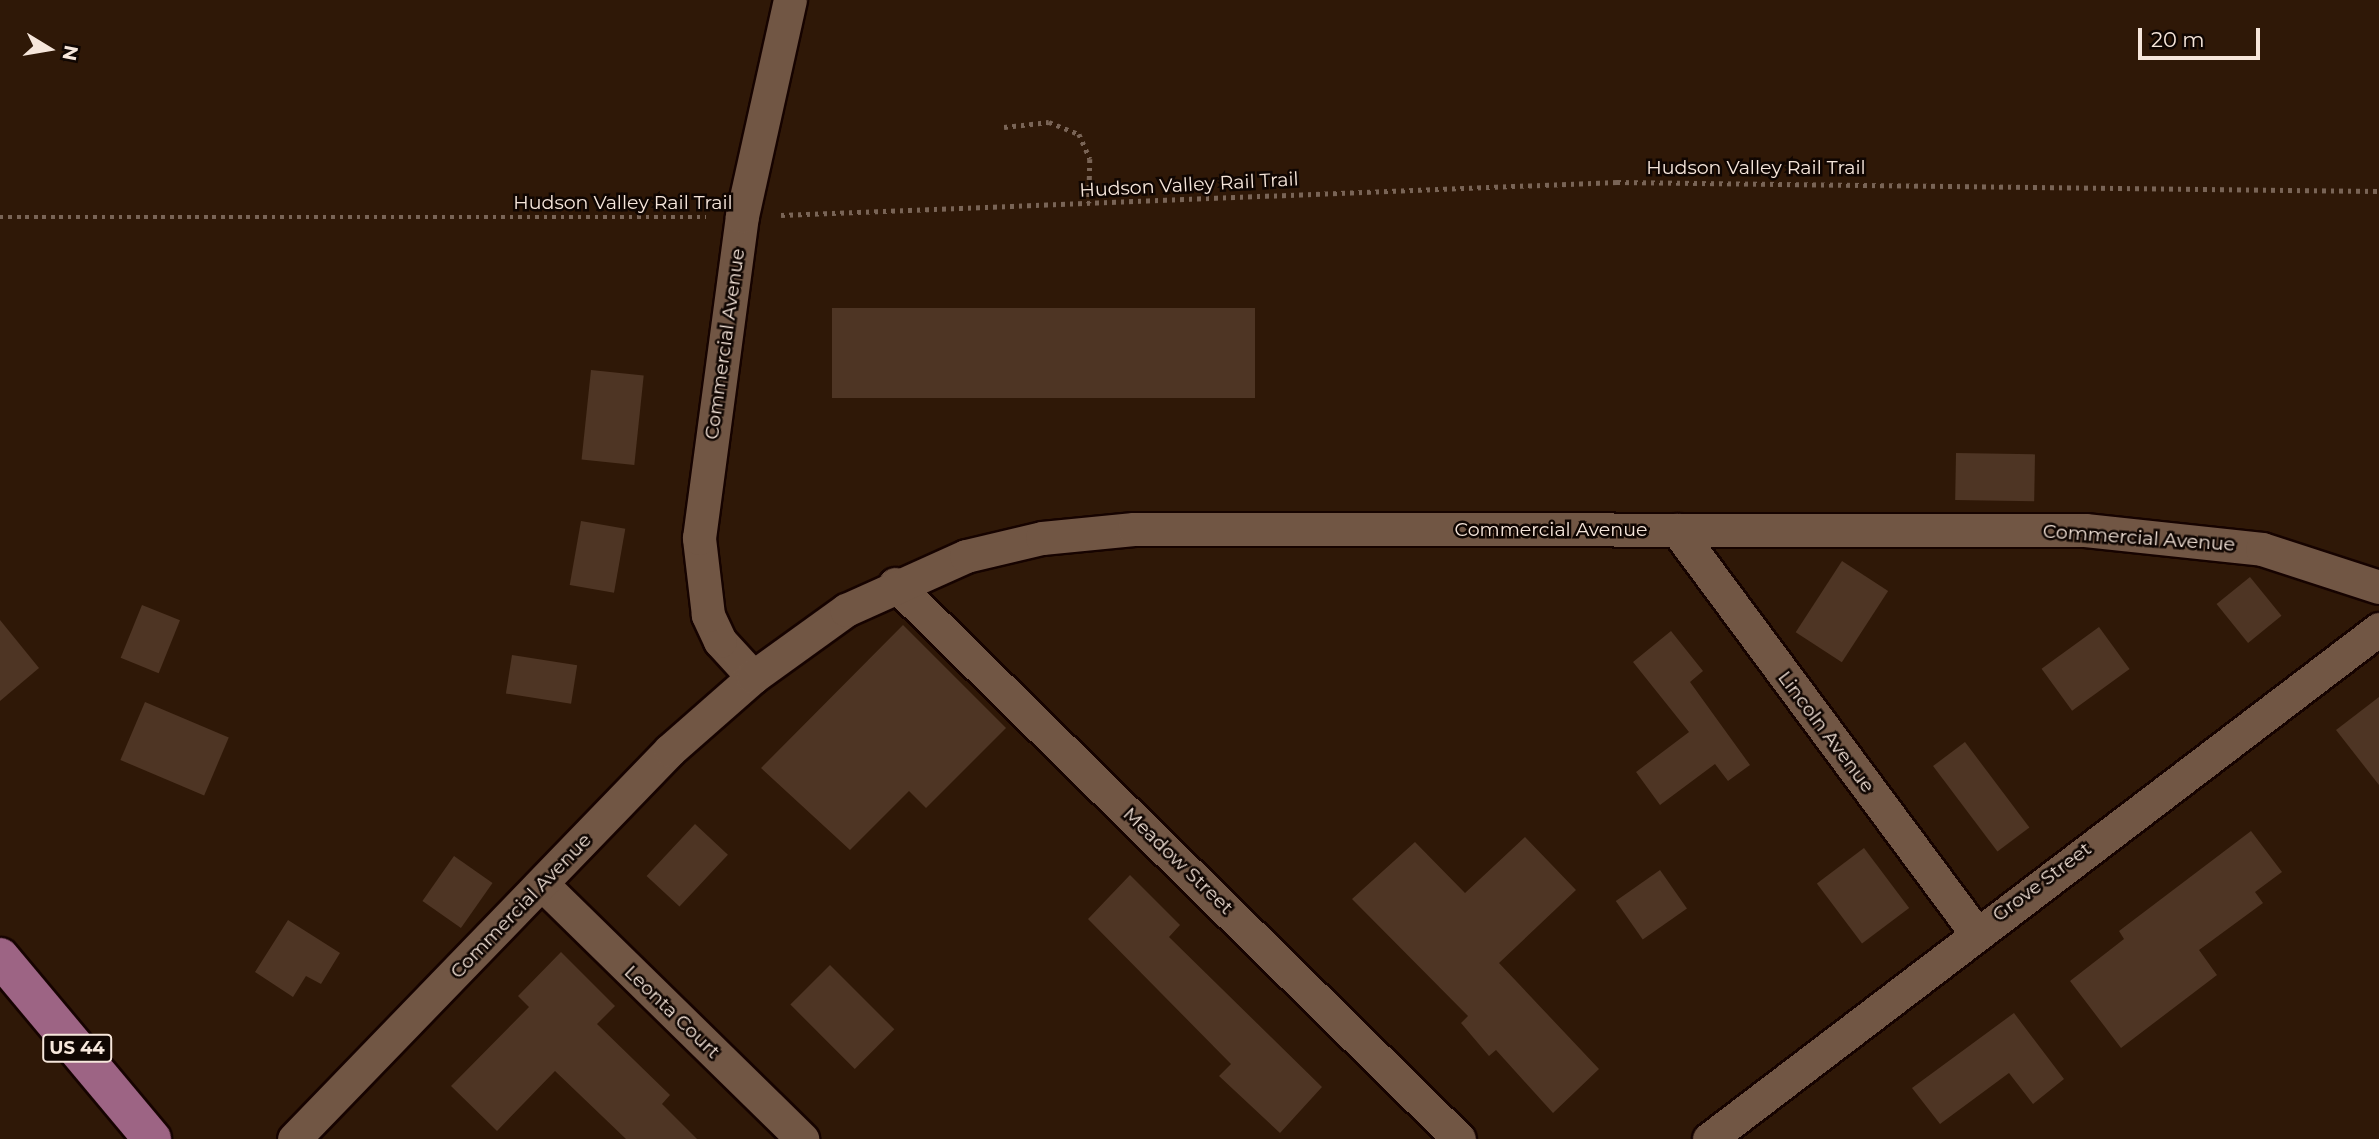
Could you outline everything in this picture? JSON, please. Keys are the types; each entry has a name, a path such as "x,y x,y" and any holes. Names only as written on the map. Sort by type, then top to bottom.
{"main road":[{"name":"US 44","path":"0,957 152,1139"}],"street":[{"name":"Commercial Avenue","path":"753,677 720,641 708,615 699,537 741,216 790,0"},
{"name":"Commercial Avenue","path":"294,1139 543,885 670,750 753,677 816,629 895,584 994,549 1115,530 2085,530 2253,547 2379,587"},
{"name":"Lincoln Avenue","path":"1677,530 1976,933"},
{"name":"Meadow Street","path":"895,584 1459,1139"},
{"name":"Grove Street","path":"1709,1139 1976,933 2379,629"},
{"name":"Leonta Court","path":"543,885 802,1139"}],"path":[{"path":"1004,127 1049,121 1079,134 1090,159 1089,203"},
{"name":"Hudson Valley Rail Trail","path":"0,217 741,216 1617,182 2379,191"}],"building":[{"path":"832,308 1255,308 1255,398 832,398"},
{"path":"591,370 644,376 634,465 582,460"},
{"path":"1956,453 2035,454 2034,501 1955,500"},
{"path":"581,521 625,529 614,593 570,585"},
{"path":"1842,561 1888,591 1842,662 1796,632"},
{"path":"2250,577 2281,616 2248,643 2217,604"},
{"path":"142,605 180,620 159,673 121,658"},
{"path":"0,620 39,668 0,701"},
{"path":"903,625 1006,728 926,808 909,791 850,850 761,768"},
{"path":"2099,627 2130,669 2072,711 2042,669"},
{"path":"1671,631 1703,671 1690,682 1750,765 1728,781 1715,764 1660,805 1636,772 1689,732 1633,662"},
{"path":"512,655 577,665 571,704 506,694"},
{"path":"2379,697 2379,785 2336,730"},
{"path":"145,702 229,738 204,796 120,760"},
{"path":"1965,742 2029,827 1997,852 1933,766"},
{"path":"695,824 728,855 679,907 647,876"},
{"path":"2251,831 2282,872 2255,892 2263,903 2199,950 2217,975 2121,1048 2070,981 2124,939 2119,931"},
{"path":"1525,837 1576,890 1499,963 1599,1069 1553,1113 1496,1050 1489,1056 1461,1023 1468,1016 1352,899 1415,842 1465,893"},
{"path":"1864,848 1909,908 1862,943 1817,884"},
{"path":"454,856 493,883 461,928 422,901"},
{"path":"1660,870 1687,909 1643,939 1616,901"},
{"path":"1130,875 1180,925 1169,937 1322,1087 1280,1133 1219,1076 1231,1064 1088,919"},
{"path":"288,920 340,953 321,984 306,976 293,997 255,972"},
{"path":"561,952 615,1006 597,1024 670,1095 662,1104 697,1139 626,1139 555,1071 497,1131 451,1086 529,1007 518,996"},
{"path":"830,965 894,1029 855,1069 790,1005"},
{"path":"2014,1013 2064,1079 2033,1104 2009,1073 1940,1124 1912,1088"}]}
